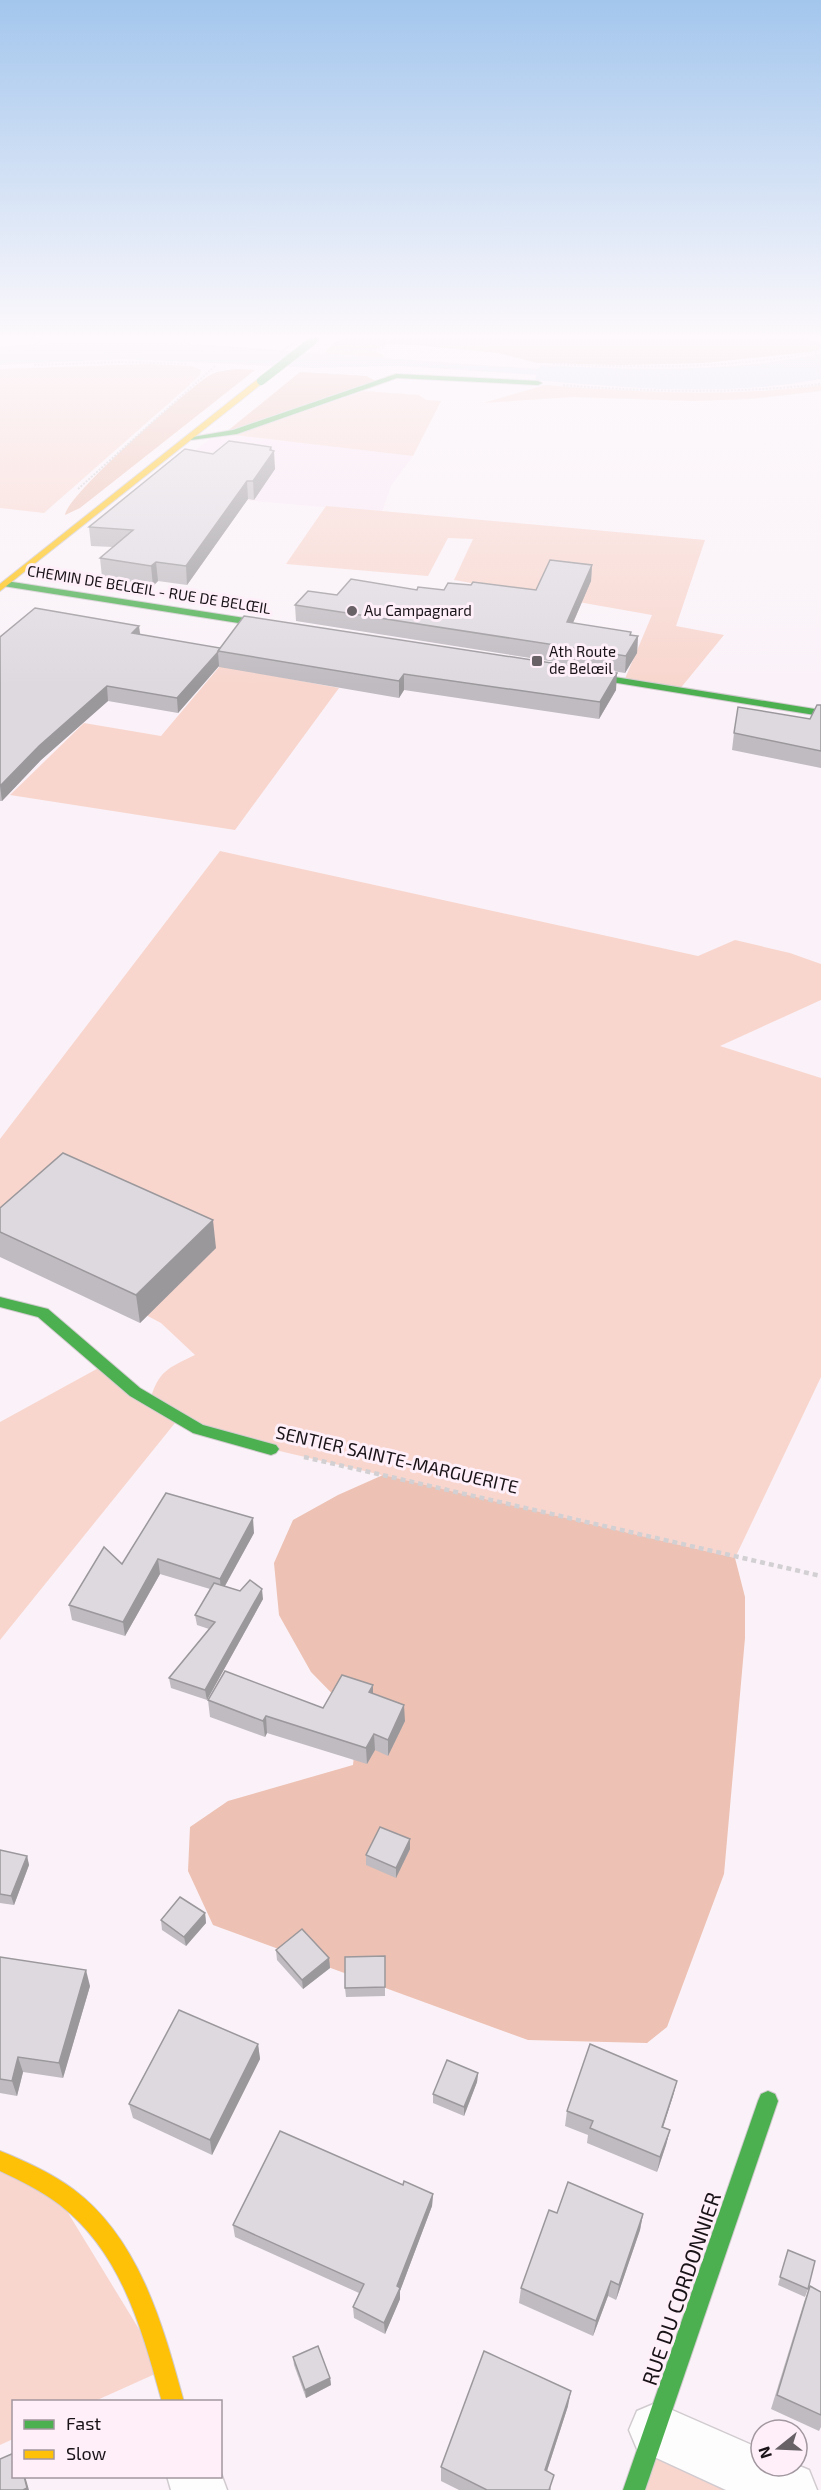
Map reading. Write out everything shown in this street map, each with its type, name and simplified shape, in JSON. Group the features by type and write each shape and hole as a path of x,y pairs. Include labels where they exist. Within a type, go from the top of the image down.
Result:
{"street":[{"path":"2,588 168,455"},
{"name":"CHEMIN DE BELŒIL - RUE DE BELŒIL","path":"2,588 298,630"},
{"path":"554,670 821,713"},
{"name":"SENTIER SAINTE-MARGUERITE","path":"0,1302 43,1313 135,1392 198,1428 271,1449"},
{"name":"RUE DU CORDONNIER","path":"634,2490 768,2101"},
{"path":"0,2162 51,2185 92,2218 122,2256 146,2307 172,2400"},
{"path":"656,2430 789,2490"}],"path":[{"path":"76,529 62,521 57,512 92,474 113,455"},
{"name":"SENTIER SAINTE-MARGUERITE","path":"271,1449 821,1576"}],"shaded area":[{"path":"0,455 110,455 44,513 0,508"},
{"path":"117,455 147,455 80,508 65,515 85,487"},
{"path":"189,455 413,456 391,486 382,512 218,498 148,487"},
{"path":"326,506 705,540 676,626 724,635 679,690 624,681 652,615 454,580 473,539 448,538 428,576 286,564"},
{"path":"220,666 339,688 235,830 10,795 84,723 161,736"},
{"path":"220,851 698,956 735,940 790,953 821,964 821,1000 720,1046 821,1078 821,1377 735,1558 271,1449 179,1418 0,1640 0,1422 104,1365 150,1401 157,1383 165,1372 195,1355 161,1323 0,1238 0,1139"},
{"path":"383,1475 735,1558 745,1597 745,1638 724,1874 667,2027 647,2043 528,2040 213,1925 188,1871 190,1827 228,1801 353,1765 358,1720 311,1672 279,1615 274,1563 293,1520 338,1495"},
{"path":"0,2161 51,2185 164,2370 97,2400 12,2400 12,2439 0,2445"},
{"path":"656,2430 749,2472 749,2478 762,2478 789,2490 634,2490"}],"building":[{"path":"177,455 271,455 253,481 247,481 186,566 156,562 151,566 100,558 133,530 89,527"},
{"path":"550,560 592,565 567,622 631,632 630,635 638,636 626,656 295,605 308,591 337,595 351,579 417,590 418,587 444,590 448,583 471,585 473,582 536,590"},
{"path":"35,608 139,626 132,633 220,648 177,698 107,686 39,746 0,786 0,637"},
{"path":"244,616 617,673 600,702 404,674 399,681 218,651"},
{"path":"817,705 821,705 821,751 734,733 738,707 810,719"},
{"path":"63,1153 213,1220 136,1295 0,1232 0,1208"},
{"path":"166,1493 253,1518 220,1579 158,1559 123,1622 69,1605 104,1547 122,1564"},
{"path":"250,1580 262,1589 205,1690 169,1678 215,1622 195,1615 214,1583 240,1591"},
{"path":"225,1671 323,1708 342,1675 373,1685 369,1692 404,1705 388,1740 374,1734 366,1748 266,1716 263,1721 208,1700"},
{"path":"380,1827 410,1839 396,1868 366,1855"},
{"path":"0,1850 27,1856 11,1896 0,1894"},
{"path":"180,1897 205,1913 184,1937 161,1920"},
{"path":"302,1929 329,1958 302,1980 276,1950"},
{"path":"385,1956 385,1987 345,1988 345,1957"},
{"path":"0,1957 86,1970 59,2063 18,2057 12,2081 0,2079"},
{"path":"179,2010 258,2044 210,2140 129,2104"},
{"path":"590,2044 677,2081 662,2127 670,2130 660,2157 590,2128 593,2121 567,2111"},
{"path":"447,2060 478,2073 464,2107 433,2094"},
{"path":"280,2131 403,2185 404,2181 433,2194 397,2286 400,2288 384,2323 353,2307 364,2284 233,2225"},
{"path":"568,2182 643,2214 619,2285 611,2281 596,2321 521,2288 549,2210 557,2213"},
{"path":"788,2250 815,2261 808,2289 780,2277"},
{"path":"810,2286 821,2292 821,2415 777,2395"},
{"path":"318,2346 330,2378 305,2390 293,2357"},
{"path":"484,2351 571,2391 545,2470 554,2475 549,2490 487,2490 441,2467"},
{"path":"12,2454 12,2478 24,2478 27,2488 0,2490 0,2459"}],"traffic: fast":[{"path":"6,584 283,627"},
{"path":"571,673 821,713"},
{"path":"0,1302 43,1313 135,1392 198,1429 271,1449"},
{"path":"634,2490 768,2101"}],"traffic: slow":[{"path":"0,588 167,455"},
{"path":"0,2161 67,2197 95,2224 112,2246 139,2295 158,2348 172,2400"}],"place":[{"name":"Au Campagnard","path":"352,611"},
{"name":"Ath Route de Belœil","path":"537,661"}]}
